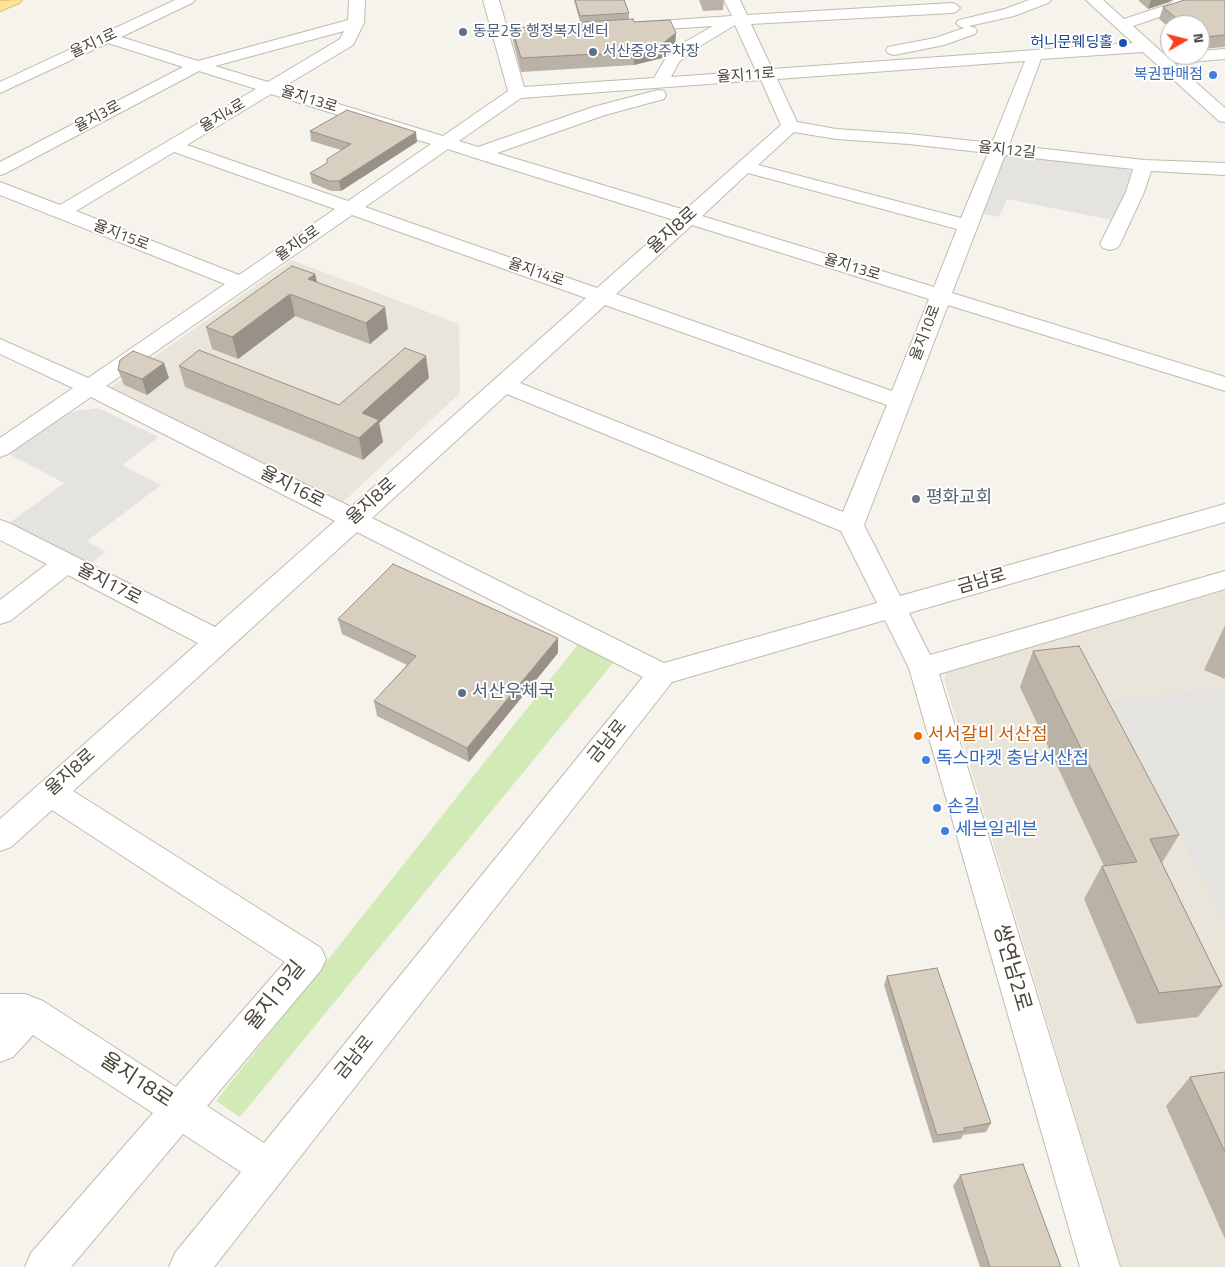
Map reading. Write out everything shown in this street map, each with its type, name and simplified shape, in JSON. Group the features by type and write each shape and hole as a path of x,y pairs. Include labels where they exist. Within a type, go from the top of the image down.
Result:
{"main road":[{"path":"0,6 14,0"}],"street":[{"name":"율지1로","path":"0,88 187,0"},
{"name":"율지4로","path":"61,212 347,42 356,23 357,0"},
{"path":"491,0 510,33 516,93"},
{"name":"율지11로","path":"516,93 819,71 839,58 938,42 966,27 1008,14 1043,0"},
{"path":"1094,0 1225,116"},
{"path":"1121,25 1175,7 1182,0"},
{"path":"616,26 736,10 949,4 990,58"},
{"path":"736,10 790,126"},
{"path":"478,153 599,111 661,94 674,59 689,46 721,27 736,10"},
{"path":"197,66 356,23"},
{"name":"율지13로","path":"108,38 1225,384"},
{"path":"819,71 1146,47"},
{"path":"1159,59 1225,54"},
{"name":"율지10로","path":"851,525 1035,55"},
{"name":"율지3로","path":"0,169 197,66"},
{"name":"율지6로","path":"0,449 516,93"},
{"name":"율지12길","path":"790,126 836,134 910,139 1144,165 1225,169"},
{"name":"율지8로","path":"0,838 790,126"},
{"name":"율지14로","path":"172,146 899,401"},
{"path":"1110,244 1135,192 1144,165"},
{"path":"745,167 968,226"},
{"name":"율지15로","path":"0,188 241,283"},
{"name":"율지16로","path":"0,346 90,387 662,674"},
{"path":"503,384 851,525 892,608"},
{"name":"금남로","path":"189,1267 662,674 1225,513"},
{"name":"율지17로","path":"0,529 218,641"},
{"path":"0,614 66,563"},
{"path":"923,668 1225,580"},
{"name":"쌍연남2로","path":"892,608 923,668 1100,1267"},
{"name":"율지19길","path":"45,1267 309,959 50,792"},
{"path":"0,1045 16,1012"},
{"name":"율지18로","path":"16,1012 180,1110 268,1167"}],"shaded area":[{"path":"999,152 1121,167 1132,172 1129,190 1112,220 1007,199 999,217 977,213"},
{"path":"292,260 459,324 460,393 343,502 110,388"},
{"path":"98,408 159,437 122,465 161,485 87,541 106,552 87,566 8,524 64,483 5,452 63,413"},
{"path":"1225,588 1225,1267 1121,1267 944,679 947,671"},
{"path":"1222,688 1225,693 1225,923 1110,701"}],"green space":[{"path":"579,643 614,662 240,1117 216,1101"}],"building":[{"path":"575,0 624,0 629,13 580,16"},
{"path":"1184,0 1225,0 1225,35 1210,36 1210,15 1172,15 1163,7"},
{"path":"633,19 634,22 670,20 676,33 662,44 634,52 521,58 512,28 583,24 583,22"},
{"path":"347,110 416,132 339,181 329,181 310,173 327,163 327,159 351,144 310,131"},
{"path":"292,266 315,274 308,279 385,307 366,323 290,294 232,337 206,327"},
{"path":"405,348 426,356 362,413 379,420 359,438 179,366 199,350 339,405"},
{"path":"133,351 164,363 142,379 118,370 120,360"},
{"name":"서산우체국","path":"393,564 558,638 467,748 374,701 416,656 338,619"},
{"path":"1079,646 1179,835 1150,839 1222,986 1159,993 1102,866 1137,862 1033,651"},
{"path":"937,968 991,1123 964,1128 965,1131 937,1135 887,976"},
{"path":"1225,1072 1225,1152 1190,1077"},
{"path":"1023,1164 1061,1267 990,1267 960,1175"}],"place":[{"name":"동문2동 행정복지센터","path":"463,32"},
{"name":"허니문웨딩홀","path":"1123,43"},
{"name":"서산중앙주차장","path":"593,52"},
{"name":"복권판매점","path":"1213,75"},
{"name":"평화교회","path":"916,499"},
{"name":"서산우체국","path":"462,693"},
{"name":"서서갈비 서산점","path":"918,736"},
{"name":"독스마켓 충남서산점","path":"926,760"},
{"name":"손길","path":"937,808"},
{"name":"세븐일레븐","path":"945,831"}]}
